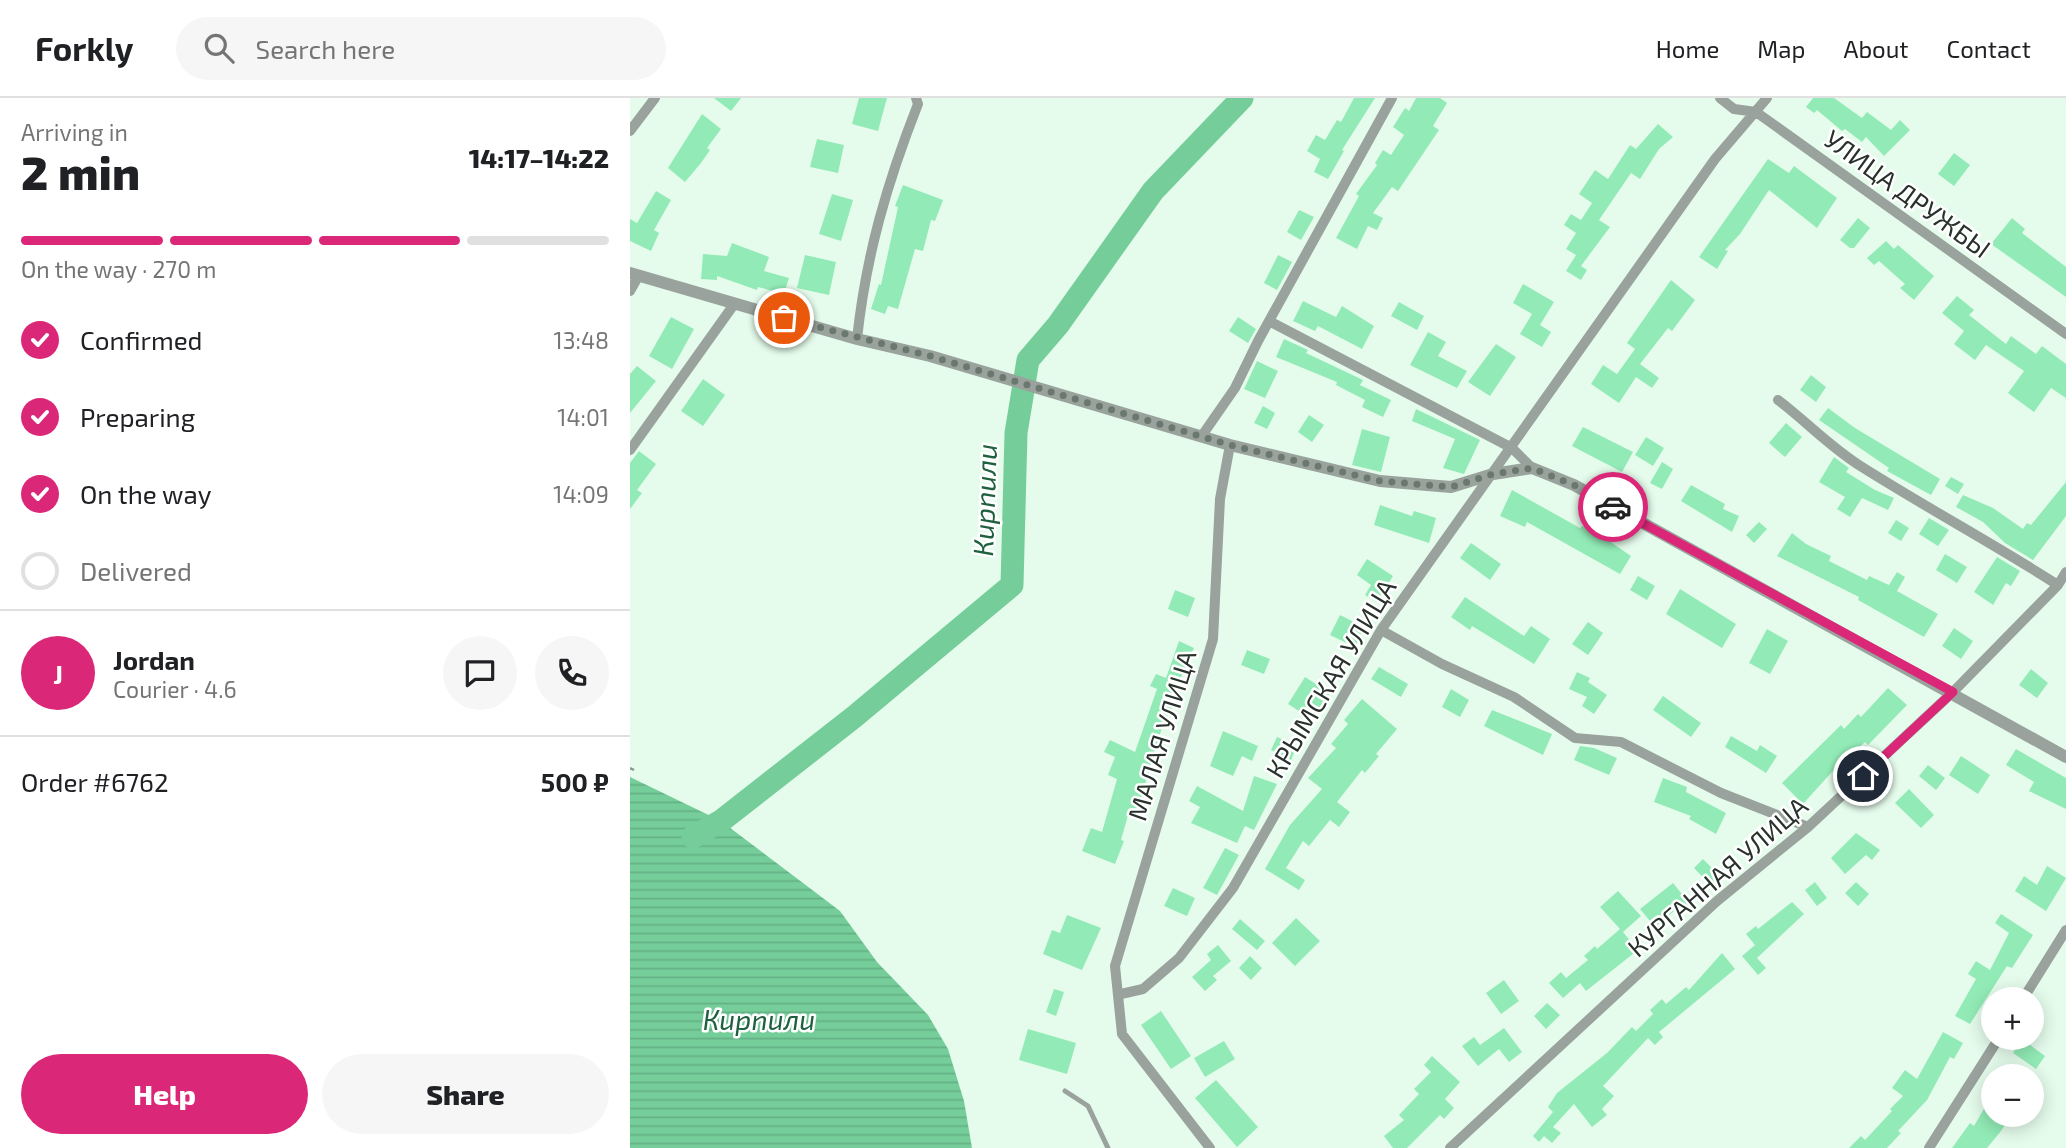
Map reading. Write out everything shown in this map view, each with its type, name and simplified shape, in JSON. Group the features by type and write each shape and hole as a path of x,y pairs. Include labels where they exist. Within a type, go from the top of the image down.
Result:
{"street":[{"path":"630,131 655,98"},
{"path":"1201,437 1235,388 1392,98"},
{"name":"УЛИЦА ДРУЖБЫ","path":"1720,98 1734,109 1756,112 2066,334"},
{"name":"КРЫМСКАЯ УЛИЦА","path":"1121,994 1143,989 1179,958 1233,888 1381,630 1715,159 1767,98"},
{"path":"857,339 864,276 878,217 917,101"},
{"path":"630,291 634,274 857,339 930,356 1201,437 1380,481 1451,487 1493,474 1532,468"},
{"path":"630,450 735,303"},
{"path":"1269,321 1512,448 1532,468 1574,485 1953,692 2066,758"},
{"path":"1778,400 1807,422 1824,441 1862,467 2057,585"},
{"name":"МАЛАЯ УЛИЦА","path":"1210,1148 1122,1034 1121,994 1115,966 1213,639 1220,499 1230,445"},
{"name":"КУРГАННАЯ УЛИЦА","path":"1450,1148 1717,901 1808,827 1953,692 2057,585 2066,572"},
{"path":"1381,630 1442,664 1514,696 1575,738 1622,742 1721,793 1808,827"},
{"path":"2030,987 2066,930"},
{"path":"1929,1148 1991,1050"}],"lane":[{"path":"1065,1091 1088,1106 1108,1148"}],"water":[{"name":"Кирпили","path":"630,777 721,821 840,911 877,962 928,1015 948,1049 964,1101 972,1148 630,1148"}],"building":[{"path":"714,98 741,98 731,111"},
{"path":"859,98 887,98 878,131 852,124"},
{"path":"1354,98 1375,98 1342,150 1344,151 1328,179 1314,172 1320,159 1307,151 1316,135 1325,140 1337,120 1341,122"},
{"path":"1416,98 1440,98 1447,103 1433,126 1439,130 1398,191 1392,187 1373,213 1383,218 1377,230 1368,226 1357,249 1336,238 1359,196 1356,194 1377,165 1375,163 1383,150 1391,155 1404,135 1393,127 1405,108 1409,111"},
{"path":"1813,98 1834,98 1862,118 1867,112 1891,130 1900,120 1910,130 1884,156 1866,137 1862,142 1845,129 1842,131 1817,110 1814,113 1806,107"},
{"path":"702,114 721,129 707,148 710,150 685,182 668,168"},
{"path":"1658,124 1673,137 1659,149 1640,179 1631,173 1599,220 1610,227 1581,266 1587,270 1581,280 1566,271 1576,255 1566,249 1576,233 1564,225 1571,214 1581,220 1592,203 1579,194 1595,170 1608,179 1630,145 1636,149"},
{"path":"817,139 844,145 838,173 810,167"},
{"path":"1954,153 1970,165 1954,186 1938,174"},
{"path":"1768,159 1789,173 1794,166 1837,198 1817,228 1769,190 1740,234 1725,250 1728,251 1717,269 1699,257"},
{"path":"903,185 943,200 935,221 931,220 923,251 915,249 898,309 888,306 885,314 871,309 879,284 881,285 898,207 895,206"},
{"path":"656,191 671,200 654,230 659,233 651,251 630,241 630,219 637,223"},
{"path":"832,194 853,200 841,241 819,234"},
{"path":"1299,210 1314,217 1301,240 1287,232"},
{"path":"1858,218 1870,228 1854,248 1850,248 1840,240"},
{"path":"2012,218 2025,229 2022,233 2066,267 2066,297 1991,244"},
{"path":"1886,241 1894,249 1898,245 1934,276 1914,300 1900,288 1905,284 1879,261 1874,265 1867,258"},
{"path":"732,243 769,257 764,271 789,278 784,294 758,287 757,290 717,276 717,280 701,279 703,254 727,256"},
{"path":"805,255 836,262 829,295 797,288"},
{"path":"1278,255 1292,262 1277,290 1264,283"},
{"path":"1671,280 1695,300 1672,331 1668,328 1640,364 1659,378 1652,388 1636,377 1619,403 1591,384 1603,365 1617,374 1635,349 1627,343"},
{"path":"1523,284 1554,302 1540,325 1551,332 1542,347 1520,334 1532,314 1513,303"},
{"path":"1957,296 1974,310 1969,315 2006,344 2011,336 2036,354 2042,346 2066,364 2066,398 2051,388 2034,412 2008,393 2024,371 1986,345 1975,360 1954,344 1964,331 1942,313"},
{"path":"1303,301 1336,317 1342,306 1374,326 1362,349 1318,326 1315,331 1293,321"},
{"path":"1399,302 1424,316 1417,330 1391,316"},
{"path":"671,317 694,329 672,369 649,356"},
{"path":"1238,317 1256,329 1248,343 1229,331"},
{"path":"1428,332 1446,342 1438,356 1467,371 1457,388 1410,365"},
{"path":"1284,339 1308,350 1306,353 1363,380 1360,385 1391,400 1383,417 1362,407 1365,400 1336,385 1337,382 1276,357"},
{"path":"1496,344 1516,357 1490,396 1468,382"},
{"path":"1257,361 1278,371 1265,398 1244,389"},
{"path":"637,366 656,381 630,413 630,374"},
{"path":"1811,375 1826,387 1816,402 1800,390"},
{"path":"703,379 725,395 703,426 681,411"},
{"path":"1263,406 1275,413 1267,429 1254,423"},
{"path":"1828,408 1855,428 1940,479 1931,495 1887,471 1889,468 1819,420"},
{"path":"1416,409 1480,440 1464,474 1443,468 1455,439 1412,421"},
{"path":"1309,415 1324,425 1312,442 1298,432"},
{"path":"1786,423 1802,437 1785,457 1769,443"},
{"path":"1583,427 1633,452 1622,472 1572,446"},
{"path":"1362,429 1390,437 1381,472 1352,465"},
{"path":"1646,437 1664,448 1653,466 1635,455"},
{"path":"639,451 656,464 637,490 642,493 630,509 630,463"},
{"path":"1834,457 1849,468 1846,472 1894,498 1888,510 1862,498 1850,517 1837,509 1845,497 1819,482"},
{"path":"1662,462 1673,469 1662,489 1650,483"},
{"path":"1951,477 1964,484 1958,494 1945,486"},
{"path":"2066,482 2066,516 2033,560 2005,543 1983,522 1956,507 1963,495 1993,508 2023,529 2027,523 2031,525"},
{"path":"1691,485 1725,504 1723,509 1739,516 1732,532 1681,501"},
{"path":"1512,490 1580,528 1582,526 1599,534 1631,556 1620,574 1527,522 1525,527 1500,516"},
{"path":"1380,505 1412,516 1414,511 1436,518 1429,543 1374,525"},
{"path":"1929,518 1949,530 1938,546 1919,534"},
{"path":"1896,520 1909,528 1901,541 1888,533"},
{"path":"1759,522 1767,529 1754,543 1746,535"},
{"path":"1792,533 1806,544 1831,556 1829,561 1867,580 1869,576 1889,585 1897,572 1905,577 1897,591 1938,614 1924,637 1858,600 1859,597 1777,556"},
{"path":"1471,543 1501,564 1490,580 1460,558"},
{"path":"1945,554 1967,567 1957,583 1936,570"},
{"path":"1997,557 2020,571 2011,586 2006,583 1993,605 1974,592"},
{"path":"1367,559 1393,576 1377,602 1365,595 1371,585 1357,575"},
{"path":"1638,576 1655,586 1647,600 1630,590"},
{"path":"1680,589 1736,624 1722,648 1666,614"},
{"path":"1175,590 1195,598 1188,617 1168,609"},
{"path":"1465,597 1524,636 1531,626 1550,639 1534,664 1472,626 1470,630 1451,617"},
{"path":"1340,615 1364,627 1355,647 1330,635"},
{"path":"1588,622 1603,633 1588,655 1572,644"},
{"path":"1954,628 1973,641 1961,659 1942,646"},
{"path":"1767,629 1788,641 1770,674 1749,663"},
{"path":"1179,641 1194,648 1178,684 1184,686 1163,724 1136,815 1129,812 1121,840 1124,841 1115,864 1082,851 1091,828 1102,832 1117,779 1108,775 1115,757 1104,752 1110,740 1135,752 1157,689 1150,686 1156,674 1166,678"},
{"path":"1247,650 1270,659 1264,674 1241,665"},
{"path":"1379,667 1408,684 1401,697 1371,679"},
{"path":"2031,669 2048,683 2037,698 2019,685"},
{"path":"1577,672 1590,678 1588,682 1607,695 1594,714 1582,706 1587,697 1569,689"},
{"path":"1305,677 1330,693 1313,720 1288,704"},
{"path":"1888,688 1907,705 1868,745 1865,742 1831,773 1803,804 1782,783 1841,725 1844,729 1858,714 1861,717"},
{"path":"1451,689 1469,700 1460,717 1442,707"},
{"path":"1663,696 1701,723 1691,737 1653,710"},
{"path":"1362,699 1397,729 1376,754 1379,756 1365,773 1362,770 1337,802 1350,812 1339,827 1330,820 1309,846 1303,841 1286,868 1305,880 1299,890 1265,869 1290,825 1322,789 1308,778 1336,748 1331,744 1348,724 1344,720"},
{"path":"1492,710 1552,734 1543,755 1484,726"},
{"path":"1223,731 1258,746 1252,761 1242,756 1233,776 1210,766"},
{"path":"1731,736 1757,751 1760,745 1777,756 1766,773 1725,747"},
{"path":"1277,737 1297,746 1291,760 1271,750"},
{"path":"1580,746 1594,748 1617,758 1609,775 1574,760"},
{"path":"2016,749 2066,778 2066,809 2029,791 2034,782 2006,765"},
{"path":"1961,756 1990,775 1978,794 1949,775"},
{"path":"1928,765 1945,778 1936,790 1919,776"},
{"path":"1254,776 1277,784 1254,830 1245,826 1237,843 1191,823 1200,807 1189,801 1197,786 1243,811"},
{"path":"1663,778 1687,787 1686,792 1726,813 1716,834 1689,819 1691,816 1654,802"},
{"path":"1909,789 1934,815 1921,828 1895,803"},
{"path":"1856,833 1880,850 1872,860 1866,855 1845,874 1831,858"},
{"path":"1225,848 1239,855 1217,895 1203,888"},
{"path":"1703,859 1722,878 1712,887 1694,868"},
{"path":"2047,866 2066,878 2046,911 2015,891 2024,876 2037,885"},
{"path":"1815,882 1827,898 1817,906 1805,890"},
{"path":"1856,882 1869,894 1858,906 1845,893"},
{"path":"1673,883 1690,904 1677,914 1674,911 1655,927 1640,909"},
{"path":"1173,888 1195,898 1187,916 1164,906"},
{"path":"1618,891 1641,916 1623,932 1638,950 1586,991 1580,983 1563,998 1549,983 1561,972 1566,978 1588,960 1584,956 1595,946 1597,949 1620,929 1600,907"},
{"path":"1792,902 1804,914 1757,958 1766,968 1758,975 1742,956 1755,945 1746,934 1756,926 1758,929"},
{"path":"2001,914 2033,935 2012,968 2007,966 1994,987 1981,987 1981,1007 1970,1024 1955,1016 1976,979 1968,974 1976,961 1990,970 2009,933 1995,923"},
{"path":"1067,915 1101,928 1082,970 1043,954 1052,930 1060,933"},
{"path":"1296,918 1320,941 1295,966 1272,943"},
{"path":"1240,919 1265,941 1257,950 1232,929"},
{"path":"1218,945 1231,961 1213,976 1217,980 1205,991 1192,977 1211,960 1207,954"},
{"path":"1722,953 1735,969 1659,1032 1663,1037 1655,1045 1648,1038 1603,1086 1614,1096 1602,1109 1607,1115 1592,1127 1574,1104 1553,1127 1561,1133 1552,1143 1544,1136 1539,1142 1533,1136 1553,1112 1548,1107 1557,1093 1607,1053 1632,1027 1636,1031 1653,1014 1650,1010 1662,999 1666,1004 1686,987 1689,990"},
{"path":"1250,956 1262,968 1251,980 1239,968"},
{"path":"1504,980 1519,1001 1501,1014 1486,993"},
{"path":"1054,989 1064,992 1056,1016 1046,1012"},
{"path":"1547,1003 1560,1015 1546,1029 1534,1016"},
{"path":"1161,1011 1191,1056 1171,1069 1141,1025"},
{"path":"1504,1028 1522,1052 1509,1062 1499,1049 1478,1066 1462,1046 1474,1037 1480,1045"},
{"path":"1028,1029 1076,1043 1067,1074 1019,1060"},
{"path":"1943,1032 1963,1043 1954,1059 1950,1057 1927,1100 1898,1131 1901,1133 1887,1148 1849,1148 1861,1136 1865,1140 1892,1111 1890,1109 1903,1096 1892,1088 1905,1070 1917,1079"},
{"path":"1224,1041 1235,1059 1205,1077 1194,1058"},
{"path":"2015,1050 2037,1050 2045,1056 2039,1064 2029,1064 2013,1053"},
{"path":"1432,1056 1460,1082 1445,1099 1454,1108 1444,1119 1440,1115 1407,1148 1393,1148 1384,1136 1404,1120 1399,1115 1419,1094 1414,1089 1431,1072 1424,1065"},
{"path":"1216,1080 1258,1127 1237,1147 1195,1098"},
{"path":"1981,1114 1981,1127 2004,1127 1987,1148 1952,1148 1970,1123 1974,1126"}],"waterway":[{"name":"Кирпили","path":"693,837 721,821 854,717 1012,585 1016,433 1028,360 1058,325 1153,191 1242,98"}],"way so far":[{"path":"784,318 930,356 1230,445 1380,481 1451,487 1493,474 1532,468 1574,485 1613,507"}],"route":[{"path":"1613,507 1953,692 1863,776"}]}
